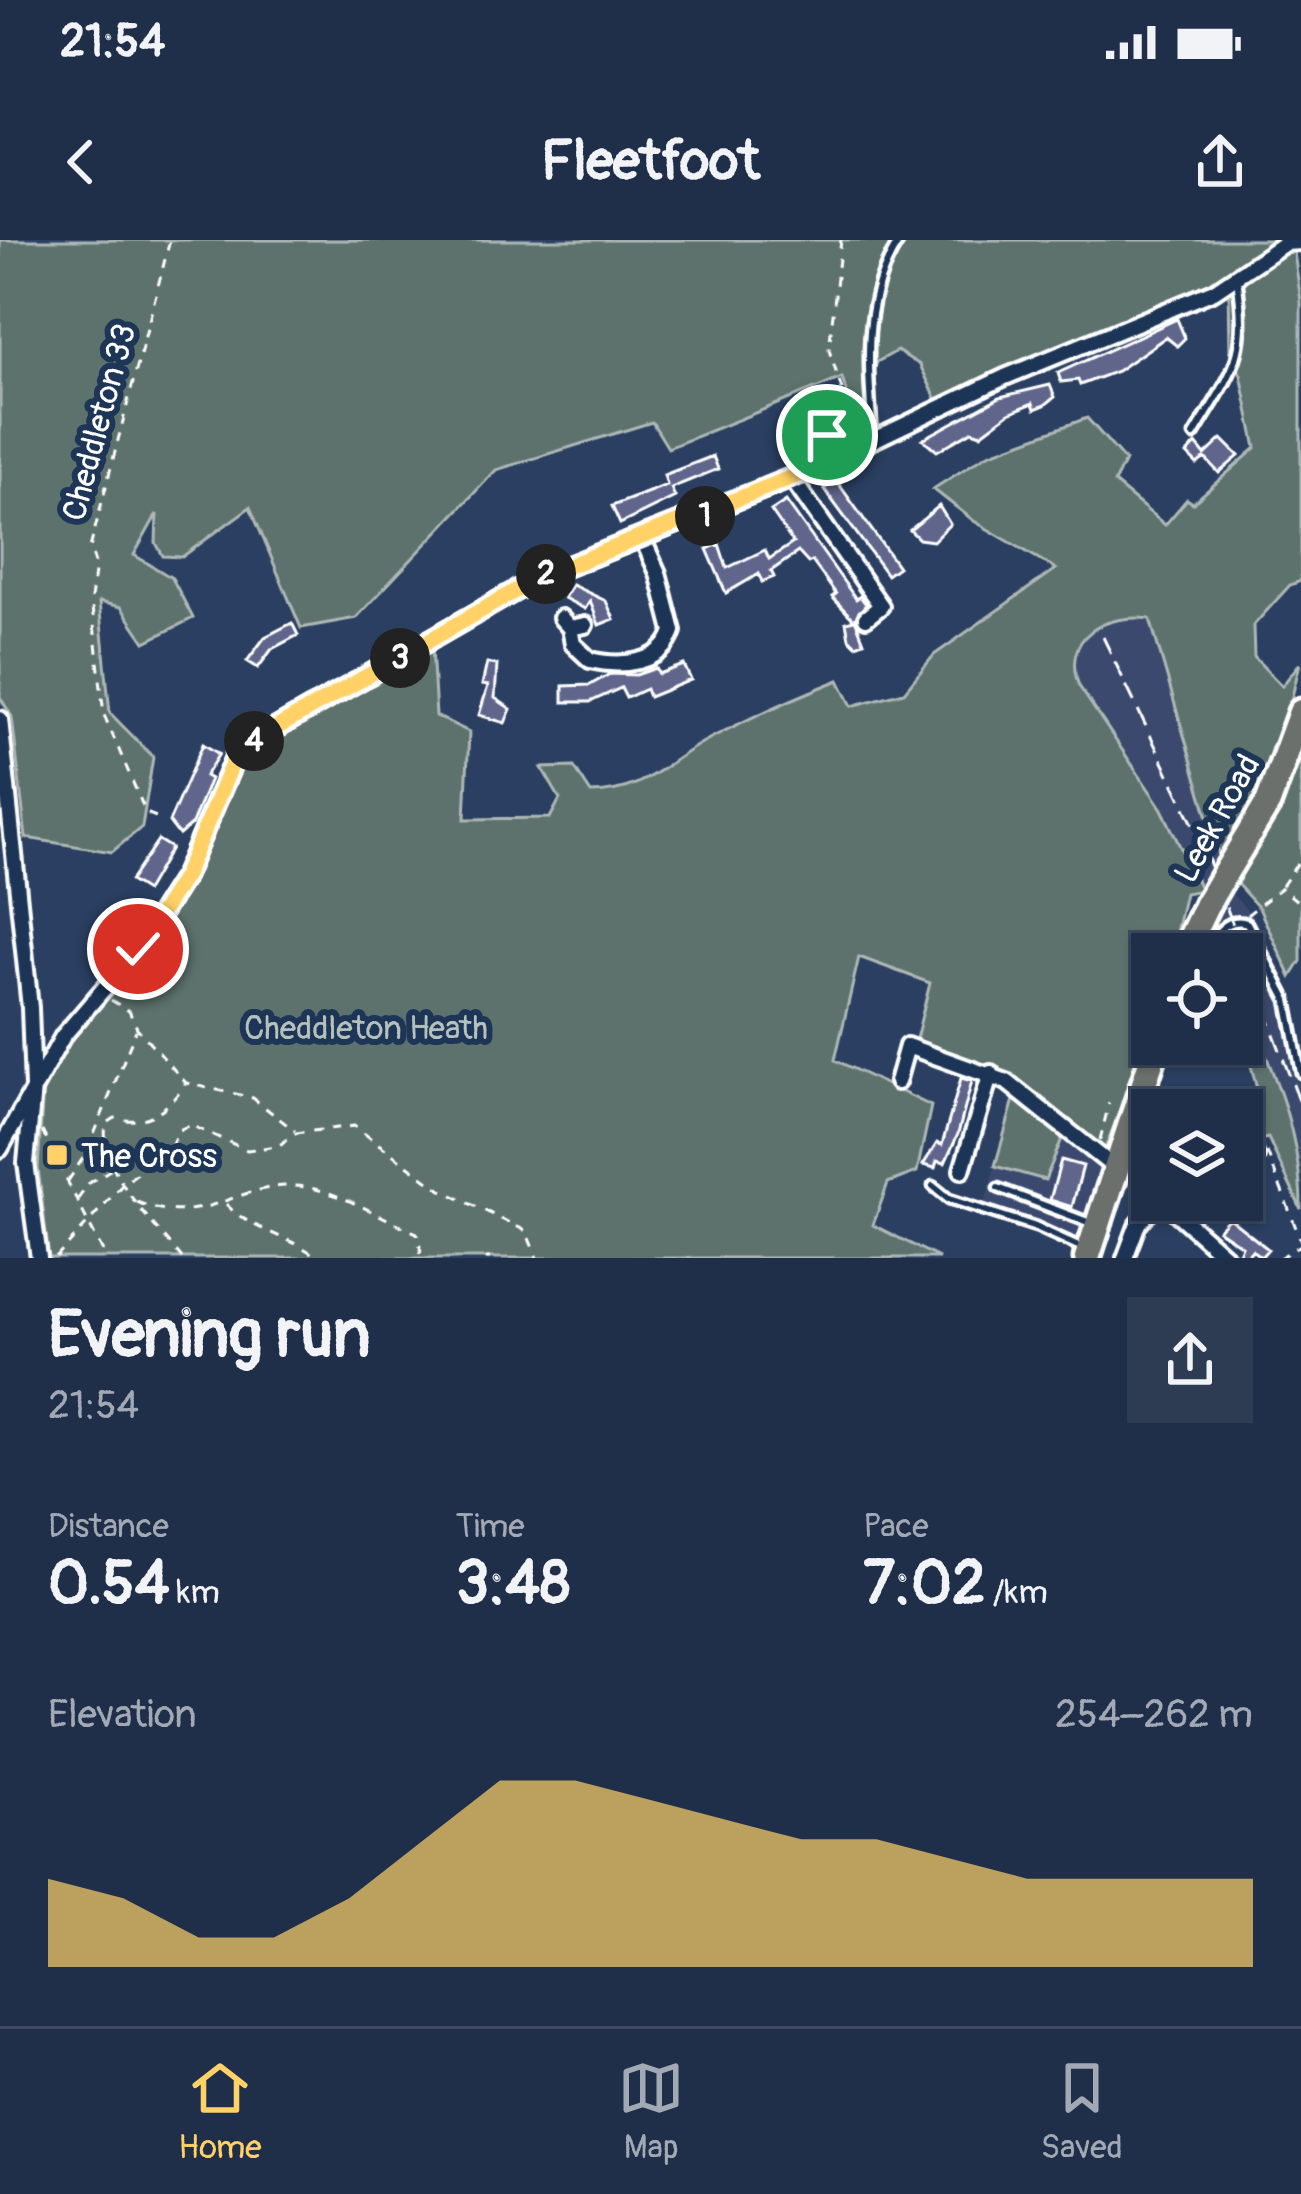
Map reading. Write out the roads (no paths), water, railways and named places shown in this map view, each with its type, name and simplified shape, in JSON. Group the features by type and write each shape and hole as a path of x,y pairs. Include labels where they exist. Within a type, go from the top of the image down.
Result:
{"highway":[{"name":"Leek Road","path":"1193,933 1268,803 1301,712"},
{"path":"1088,1254 1110,1163 1154,1065"}],"street":[{"path":"0,1149 63,1036 102,995 185,875 238,750 538,578 798,476 1237,278 1285,243 1301,242"},
{"path":"798,476 881,606 866,617"},
{"path":"572,624 573,644 590,660 644,660 662,651 673,631 658,573 643,540"},
{"path":"0,718 26,963 33,1088 26,1163 39,1258"},
{"path":"897,1082 907,1046 991,1073 1110,1163"},
{"path":"962,1170 991,1073"},
{"path":"1125,1258 1142,1221"},
{"path":"1185,1221 1227,1258"}],"lane":[{"path":"867,443 867,330 888,258 900,240"},
{"path":"1194,435 1240,357 1245,331 1237,278"},
{"path":"798,476 795,451 827,435"},
{"path":"1217,933 1242,920 1254,933"},
{"path":"1263,957 1287,1000 1301,1073"},
{"path":"933,1186 949,1199 1036,1227 1088,1254"},
{"path":"998,1188 1096,1225"}],"railway":[{"path":"1103,637 1203,845 1301,1106"}],"place":[{"name":"The Cross","path":"57,1155"}],"park label":[{"name":"Cheddleton Heath","path":"366,1027"}]}
